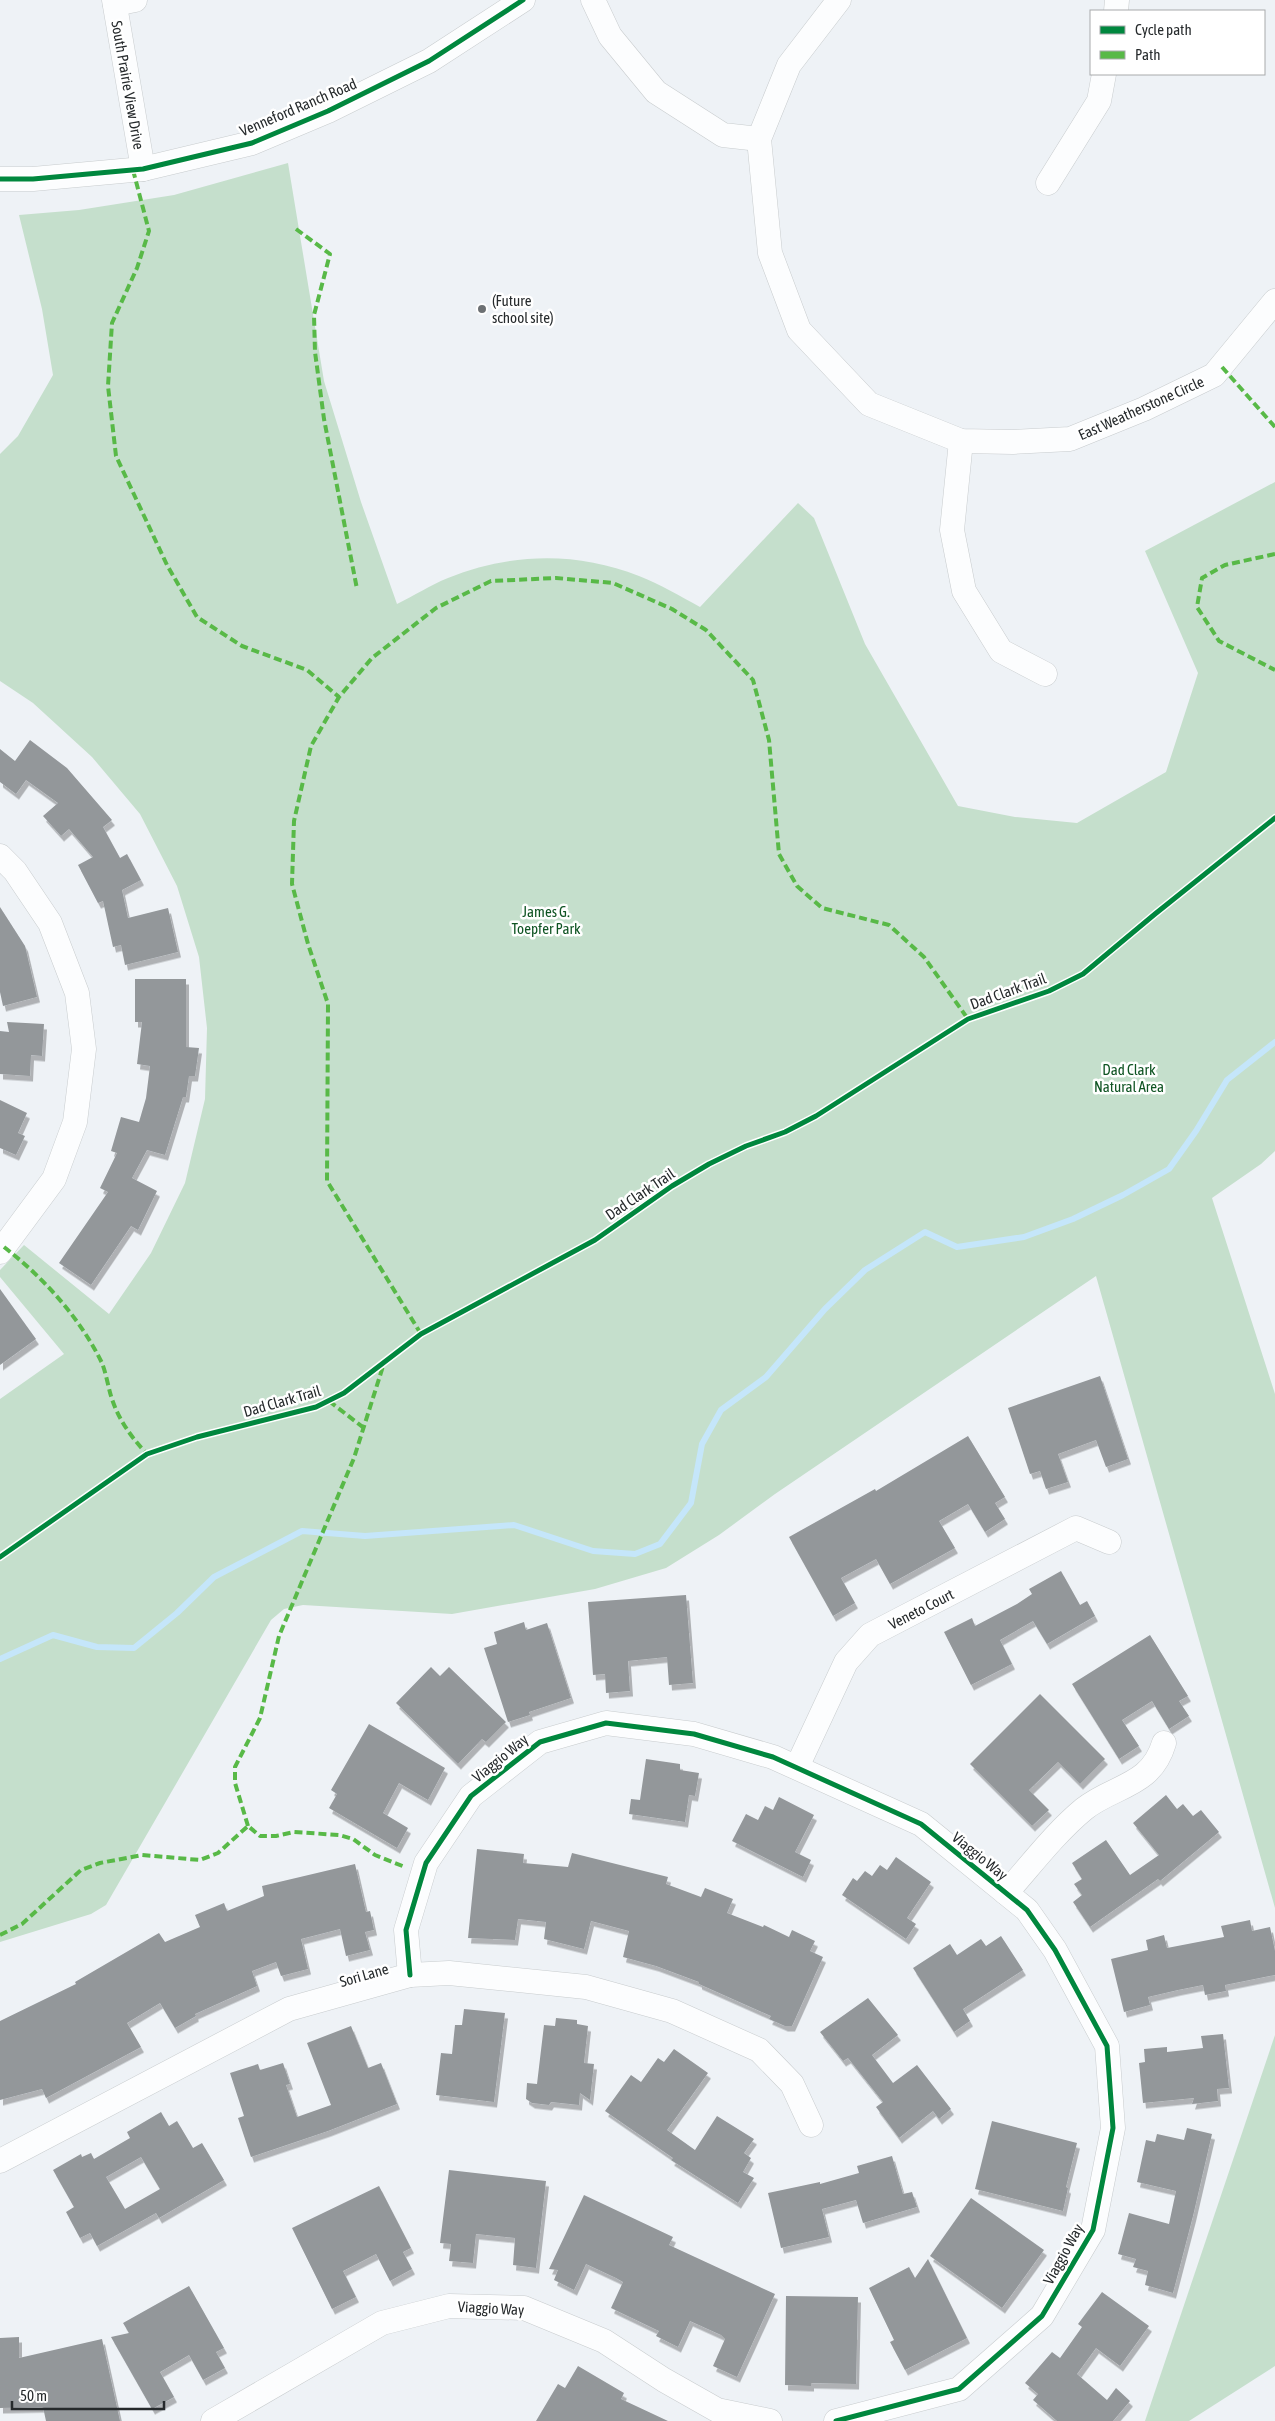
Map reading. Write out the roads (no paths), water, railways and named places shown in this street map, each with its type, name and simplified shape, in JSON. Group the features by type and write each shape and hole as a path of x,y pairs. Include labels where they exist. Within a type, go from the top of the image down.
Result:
{"street":[{"name":"Venneford Ranch Road","path":"0,179 32,179 143,169 252,143 328,111 429,61 523,0"},
{"path":"593,0 610,36 656,92 723,135 759,140"},
{"name":"East Weatherstone Circle","path":"839,0 789,65 759,140 770,253 799,330 869,404 961,441 1013,442 1070,439 1144,409 1214,375 1275,301"},
{"name":"South Prairie View Drive","path":"121,1 143,169"},
{"path":"1048,183 1099,101 1104,75"},
{"path":"961,441 952,530 964,591 1001,652 1045,674"},
{"path":"0,856 15,871 50,923 77,992 84,1049 75,1122 54,1179 0,1252"},
{"name":"Veneto Court","path":"797,1767 846,1662 870,1635 1076,1528 1109,1542"},
{"name":"Viaggio Way","path":"410,1975 406,1930 426,1863 471,1796 540,1742 606,1723 694,1734 773,1757 797,1767 921,1824 1027,1910 1055,1950 1107,2046 1113,2128 1093,2230 1042,2316 959,2389 836,2421"},
{"path":"1006,1893 1066,1826 1086,1808 1129,1786 1148,1771 1160,1757 1164,1743"},
{"name":"Sori Lane","path":"0,2161 289,2009 410,1975 449,1974 586,1988 672,2012 759,2050 792,2084 811,2125"},
{"name":"Viaggio Way","path":"213,2421 382,2323 449,2306 524,2308 604,2340 664,2380 717,2410 770,2421"}],"waterway":[{"path":"0,1659 53,1635 97,1647 134,1648 177,1613 214,1577 302,1531 365,1536 514,1525 593,1551 635,1554 660,1544 691,1503 702,1444 721,1410 766,1377 825,1309 865,1270 925,1232 957,1247 1024,1237 1073,1219 1123,1195 1169,1169 1196,1131 1227,1080 1275,1042"}],"place":[{"name":"(Future school site)","path":"482,309"}],"park label":[{"name":"James G. Toepfer Park","path":"546,920"},
{"name":"Dad Clark Natural Area","path":"1129,1078"}]}
